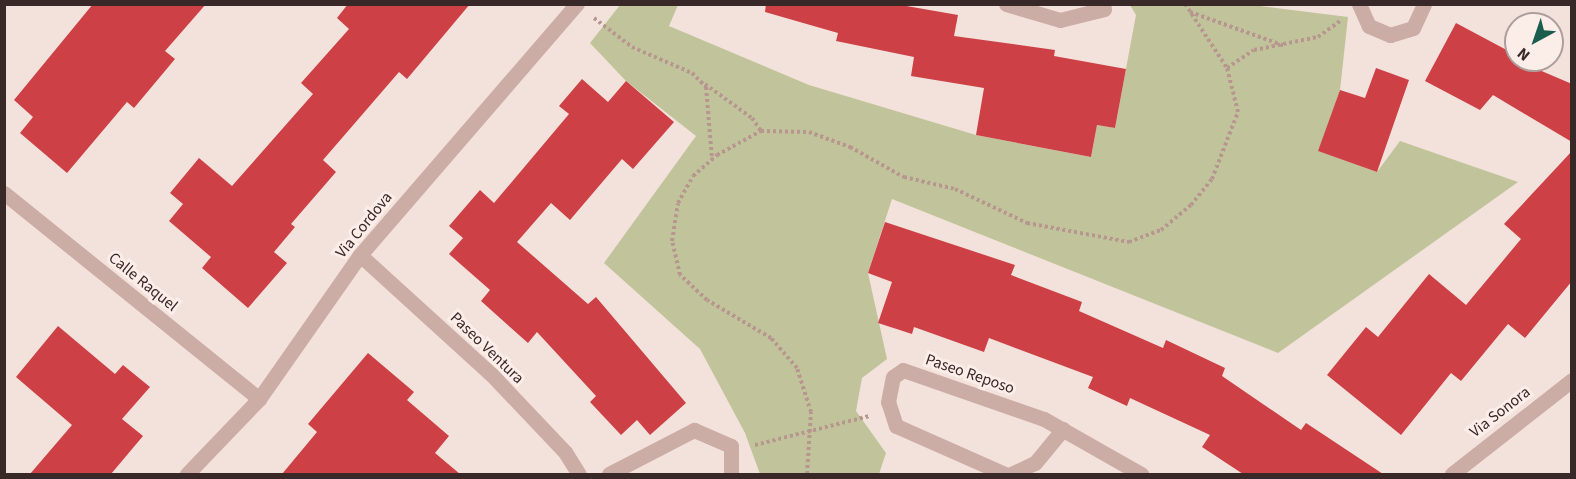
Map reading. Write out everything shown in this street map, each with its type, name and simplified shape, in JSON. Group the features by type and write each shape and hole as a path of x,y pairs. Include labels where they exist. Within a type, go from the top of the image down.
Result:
{"street":[{"path":"1006,4 1060,20 1104,9 1103,4"},
{"path":"1359,7 1369,26 1390,35 1413,28 1424,4"},
{"name":"Via Cordova","path":"187,474 259,399 360,255 582,8"},
{"name":"Calle Raquel","path":"4,193 259,399"},
{"name":"Paseo Ventura","path":"360,255 490,374 565,452 579,474"},
{"name":"Paseo Reposo","path":"890,411 888,389 903,370 1063,429 1141,474"},
{"name":"Via Sonora","path":"1452,474 1572,380"},
{"path":"890,411 905,434 1005,474"},
{"path":"1011,474 1035,463 1063,429"},
{"path":"609,474 694,430 730,446 731,474"}],"path":[{"path":"807,474 812,430 797,368 771,338 707,300 680,275 672,241 678,203 693,176 712,159 760,131 809,132 850,147 904,177 955,189 1027,223 1129,242 1161,230 1191,205 1212,179 1238,112 1227,68 1185,4"},
{"path":"1227,68 1254,50 1286,47 1318,37 1359,7"},
{"path":"582,8 632,47 699,80 752,118 760,131"},
{"path":"1190,12 1218,27 1286,47"},
{"path":"699,80 711,108 712,159"},
{"path":"731,451 890,411"}],"green space":[{"path":"620,5 678,5 669,26 809,85 976,135 1091,157 1097,125 1115,128 1136,15 1130,5 1252,5 1348,17 1340,90 1319,151 1377,172 1400,141 1518,182 1278,353 892,199 868,273 887,359 862,378 856,411 886,453 879,474 760,474 745,433 700,349 604,263 696,136 626,81 590,43"}],"building":[{"path":"93,4 206,4 165,51 175,59 134,108 127,102 67,173 20,133 33,117 14,100"},
{"path":"348,4 470,4 407,79 399,72 323,160 336,172 291,224 295,227 274,252 287,263 248,308 202,268 211,257 169,221 183,204 170,193 199,158 232,186 313,94 301,83 349,29 337,18"},
{"path":"766,4 895,4 958,15 954,36 1055,50 1054,56 1126,69 1115,128 1097,125 1091,157 976,135 984,88 911,76 914,57 836,41 838,33 765,12"},
{"path":"1456,23 1504,49 1504,72 1544,72 1572,84 1572,142 1493,95 1480,110 1425,81"},
{"path":"1376,68 1409,80 1377,172 1318,151 1340,90 1365,98"},
{"path":"582,79 608,102 626,81 674,122 633,169 622,159 570,220 551,203 517,242 588,304 596,297 686,403 650,435 637,420 621,435 590,402 596,396 537,332 528,343 481,301 490,290 449,254 463,238 449,226 480,190 494,203 569,114 559,106"},
{"path":"1572,151 1572,281 1525,338 1508,324 1461,381 1451,373 1401,435 1327,375 1366,327 1378,337 1429,274 1466,305 1521,239 1504,224"},
{"path":"885,222 1015,265 1011,275 1082,302 1079,311 1163,348 1166,340 1225,368 1222,376 1301,430 1306,423 1383,474 1243,474 1202,447 1210,435 1130,398 1127,406 1088,388 1093,377 989,338 984,352 914,327 912,334 878,323 892,282 868,273"},
{"path":"58,326 115,374 123,365 150,387 122,419 143,436 111,474 30,474 72,425 16,377"},
{"path":"368,353 414,392 407,400 449,436 435,453 460,474 282,474 317,432 308,424"}]}
